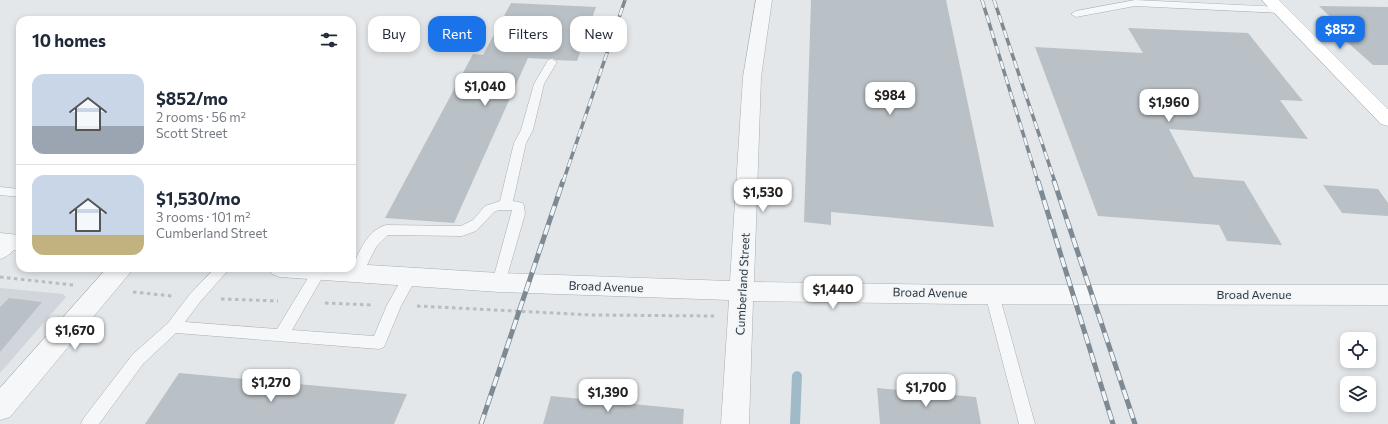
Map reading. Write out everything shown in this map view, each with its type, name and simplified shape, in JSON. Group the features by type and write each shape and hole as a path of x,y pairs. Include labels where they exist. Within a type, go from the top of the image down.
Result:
{"main road":[{"path":"1275,5 1388,120"}],"street":[{"name":"Cumberland Street","path":"736,424 752,77 764,0"},
{"path":"0,408 118,272"},
{"name":"Broad Avenue","path":"338,272 499,282 742,290 992,294 1388,295"}],"lane":[{"path":"1076,14 1135,3 1275,5"},
{"path":"506,204 520,143 527,130 539,84 552,62"},
{"path":"0,191 16,193"},
{"path":"356,273 371,242 377,235 386,230 462,231 471,228 488,209 494,206 506,204 518,206 518,214 499,282"},
{"path":"89,424 138,359 173,327 195,298 219,272"},
{"path":"281,335 318,272"},
{"path":"173,327 379,343 394,306 410,276"},
{"path":"992,294 1027,424"}],"path":[{"path":"0,278 104,289"}],"shaded area":[{"path":"0,288 63,294 66,297 0,373"}],"building":[{"path":"811,0 946,0 994,227 831,212 831,225 804,222"},
{"path":"511,3 596,7 593,16 570,16 570,52 580,52 577,61 556,60 552,58 528,58 454,223 385,218 473,54 483,55 486,52 494,35 494,52 562,52 562,16 504,16"},
{"path":"1319,6 1388,7 1388,65 1373,65 1337,33 1347,33"},
{"path":"1128,28 1248,33 1303,101 1280,100 1308,139 1169,129 1194,177 1244,181 1282,245 1227,241 1219,225 1098,216 1035,47 1143,53"},
{"path":"1323,185 1378,189 1388,203 1388,216 1342,213"},
{"path":"9,298 42,302 0,352 0,307"},
{"path":"179,373 407,394 394,424 145,424"},
{"path":"877,388 976,397 981,424 880,424"},
{"path":"551,396 684,409 683,424 543,424"}],"waterway":[{"path":"795,424 797,375"}],"railway":[{"path":"563,182 625,0"},
{"path":"982,0 1038,182"},
{"path":"994,0 1055,182"},
{"path":"481,424 563,181"},
{"path":"1038,181 1113,424"},
{"path":"1054,181 1135,424"}]}
